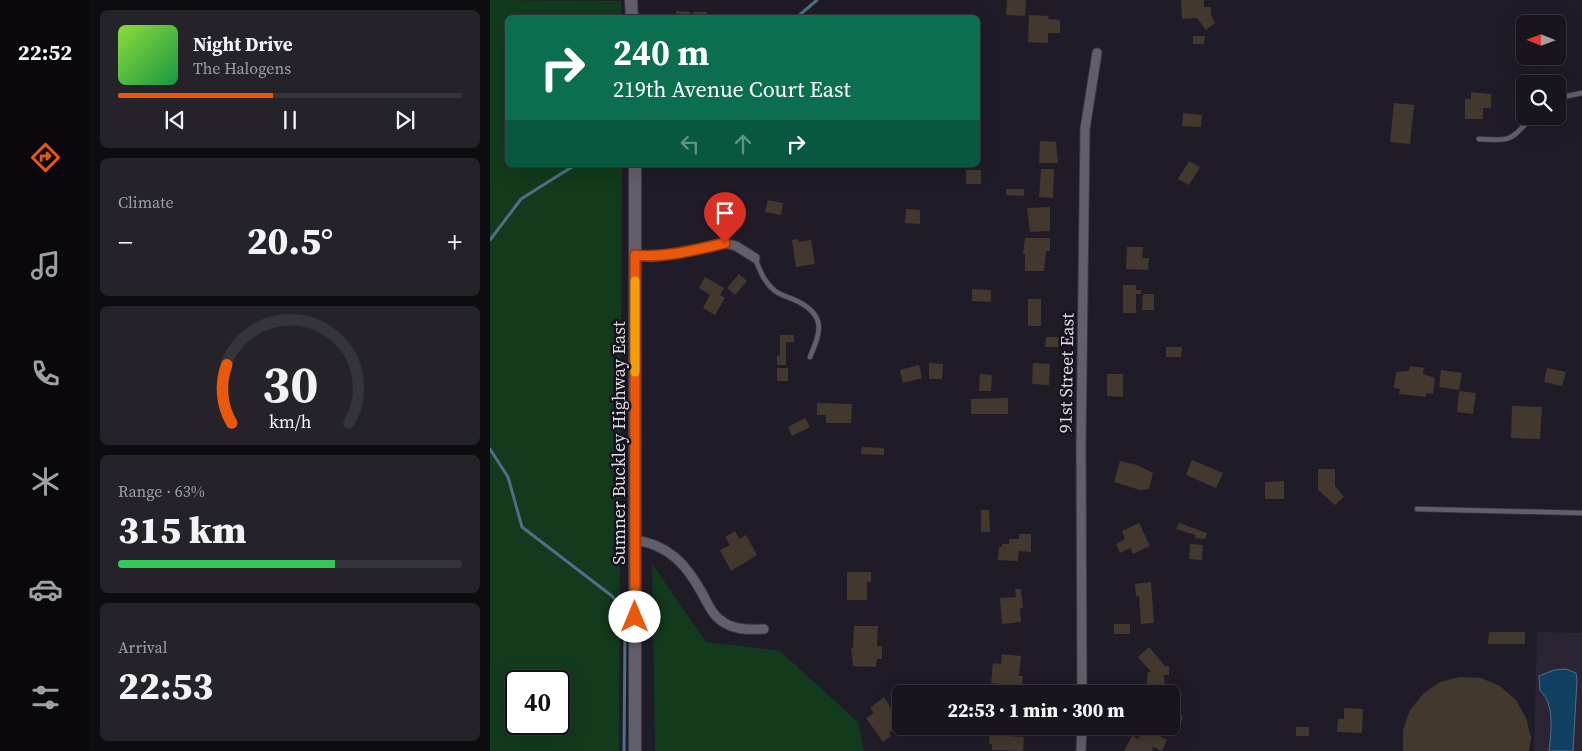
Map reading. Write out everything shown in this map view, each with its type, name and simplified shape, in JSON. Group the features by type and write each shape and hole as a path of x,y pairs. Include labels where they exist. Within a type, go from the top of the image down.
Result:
{"street":[{"path":"631,0 632,15"},
{"name":"91st Street East","path":"1082,685 1081,445 1085,129 1097,54"},
{"name":"Sumner Buckley Highway East","path":"635,167 635,751"},
{"path":"635,255 652,257 725,243 736,246 755,258"},
{"path":"636,540 654,543 670,552 689,573 718,618 737,628 764,630"},
{"path":"1082,735 1082,751"}],"lane":[{"path":"1566,97 1582,94"},
{"path":"1479,138 1504,140 1514,136 1524,125"},
{"path":"755,258 763,278 776,292 801,302 813,312 819,321 820,332 810,356"},
{"path":"1417,509 1582,513"}],"shaded area":[{"path":"1537,632 1582,633 1582,751 1534,751"}],"green space":[{"path":"490,0 621,1 621,15 505,15 505,167 622,167 619,751 490,751"},
{"path":"652,564 706,642 780,651 858,722 864,751 655,751"}],"water":[{"path":"1566,669 1576,673 1577,680 1573,751 1549,751 1550,711 1545,696 1540,691 1539,676 1554,670"}],"building":[{"path":"1007,0 1026,0 1025,16 1006,15"},
{"path":"1181,0 1204,0 1204,7 1211,7 1211,15 1215,23 1206,30 1197,18 1182,19"},
{"path":"676,11 690,12 690,15 676,15"},
{"path":"693,12 707,12 707,15 693,15"},
{"path":"1029,15 1049,16 1048,19 1060,20 1060,33 1048,33 1048,43 1028,42"},
{"path":"1193,36 1205,36 1204,44 1193,44"},
{"path":"1471,92 1491,94 1491,108 1483,108 1483,119 1465,119 1465,99 1471,99"},
{"path":"1394,103 1414,105 1410,144 1390,142"},
{"path":"1183,113 1202,115 1201,127 1182,126"},
{"path":"1040,141 1056,142 1058,163 1039,163"},
{"path":"1189,161 1200,167 1189,185 1178,179"},
{"path":"1041,169 1054,169 1053,198 1039,197"},
{"path":"966,170 981,170 981,184 966,184"},
{"path":"1006,189 1024,189 1024,196 1006,195"},
{"path":"768,200 783,203 781,215 765,212"},
{"path":"1050,207 1050,231 1030,232 1027,208"},
{"path":"906,209 920,210 920,224 905,223"},
{"path":"1025,238 1050,238 1050,251 1046,251 1044,271 1025,271 1025,254 1023,254"},
{"path":"798,239 799,242 811,240 815,264 796,267 792,240"},
{"path":"1127,247 1143,247 1142,258 1149,258 1148,270 1126,269"},
{"path":"739,274 747,281 735,295 727,288"},
{"path":"705,277 724,288 720,295 725,298 715,315 703,308 710,295 699,288"},
{"path":"1123,285 1136,285 1136,290 1141,290 1141,294 1136,294 1136,313 1123,313"},
{"path":"972,289 991,290 991,302 972,301"},
{"path":"1143,294 1154,294 1154,310 1142,310"},
{"path":"1028,299 1041,299 1041,326 1028,326"},
{"path":"780,335 794,335 794,342 786,342 786,365 777,365 777,356 780,355"},
{"path":"1046,337 1063,337 1063,347 1045,347"},
{"path":"1166,347 1182,347 1181,357 1166,357"},
{"path":"929,363 943,364 942,379 929,379"},
{"path":"1033,363 1050,364 1049,385 1032,384"},
{"path":"919,365 922,378 903,383 900,370"},
{"path":"1410,366 1424,368 1423,374 1435,378 1433,394 1426,393 1426,397 1399,394 1400,389 1394,388 1396,372 1409,371"},
{"path":"777,368 788,368 788,381 777,381"},
{"path":"1547,368 1566,372 1562,386 1544,382"},
{"path":"1441,370 1462,373 1459,390 1439,387"},
{"path":"980,374 992,375 991,391 979,391"},
{"path":"1107,374 1123,374 1123,397 1107,396"},
{"path":"1459,391 1476,393 1473,414 1457,412"},
{"path":"1008,398 1008,414 971,414 971,399"},
{"path":"817,403 852,404 851,423 826,423 826,415 817,415"},
{"path":"1512,406 1542,407 1540,439 1511,438"},
{"path":"805,418 810,427 792,436 788,427"},
{"path":"862,447 884,448 884,455 861,454"},
{"path":"1192,460 1223,473 1216,488 1186,475"},
{"path":"1120,461 1137,465 1153,473 1149,489 1140,490 1114,482"},
{"path":"1318,469 1335,469 1335,486 1344,497 1335,505 1318,490"},
{"path":"1284,481 1284,499 1265,499 1265,482"},
{"path":"981,510 989,510 990,532 981,532"},
{"path":"1139,523 1150,546 1133,554 1130,548 1120,553 1116,544 1125,539 1122,531"},
{"path":"1179,523 1207,533 1205,539 1195,538 1196,535 1176,529"},
{"path":"735,531 739,539 746,535 757,555 731,571 720,550 730,545 725,537"},
{"path":"1019,534 1031,534 1031,552 1019,551 1018,561 998,560 999,547 1002,547 1002,544 1009,544 1009,539 1019,539"},
{"path":"1190,544 1203,545 1202,560 1189,559"},
{"path":"847,572 871,572 871,582 867,582 867,600 847,600"},
{"path":"1151,582 1154,623 1141,624 1139,596 1136,596 1135,584"},
{"path":"1015,589 1021,589 1023,608 1020,608 1021,622 1002,624 1000,598 1016,597"},
{"path":"1114,624 1130,624 1130,634 1114,634"},
{"path":"854,626 878,626 877,646 882,646 882,659 877,659 876,667 853,666 851,648 853,648"},
{"path":"1489,632 1525,632 1525,644 1488,644"},
{"path":"1149,647 1165,666 1169,666 1169,675 1164,675 1165,685 1147,685 1148,672 1151,672 1138,657"},
{"path":"1002,654 1021,656 1019,676 1023,676 1022,685 991,683 993,663 1001,664"},
{"path":"1460,677 1481,678 1500,686 1516,700 1526,718 1531,738 1529,751 1403,751 1403,730 1410,710 1423,694 1440,682"},
{"path":"884,697 892,710 892,731 889,733 891,736 883,742 866,718 874,713 870,708"},
{"path":"1344,708 1363,709 1362,733 1337,732 1338,719 1344,719"},
{"path":"1180,715 1183,715 1180,728"},
{"path":"1296,727 1309,727 1309,736 1296,736"},
{"path":"990,735 1024,737 1023,751 992,750 992,744 989,744"},
{"path":"1140,735 1157,735 1167,740 1162,751 1153,747 1152,751 1124,751 1132,736 1138,739"}],"waterway":[{"path":"800,15 817,0"},
{"path":"490,240 521,199 572,167"},
{"path":"490,449 508,477 522,527 612,596 621,607 625,634 624,751"}],"slow traffic":[{"path":"635,281 635,372"}],"route":[{"path":"635,617 635,255 652,257 725,243"}]}
